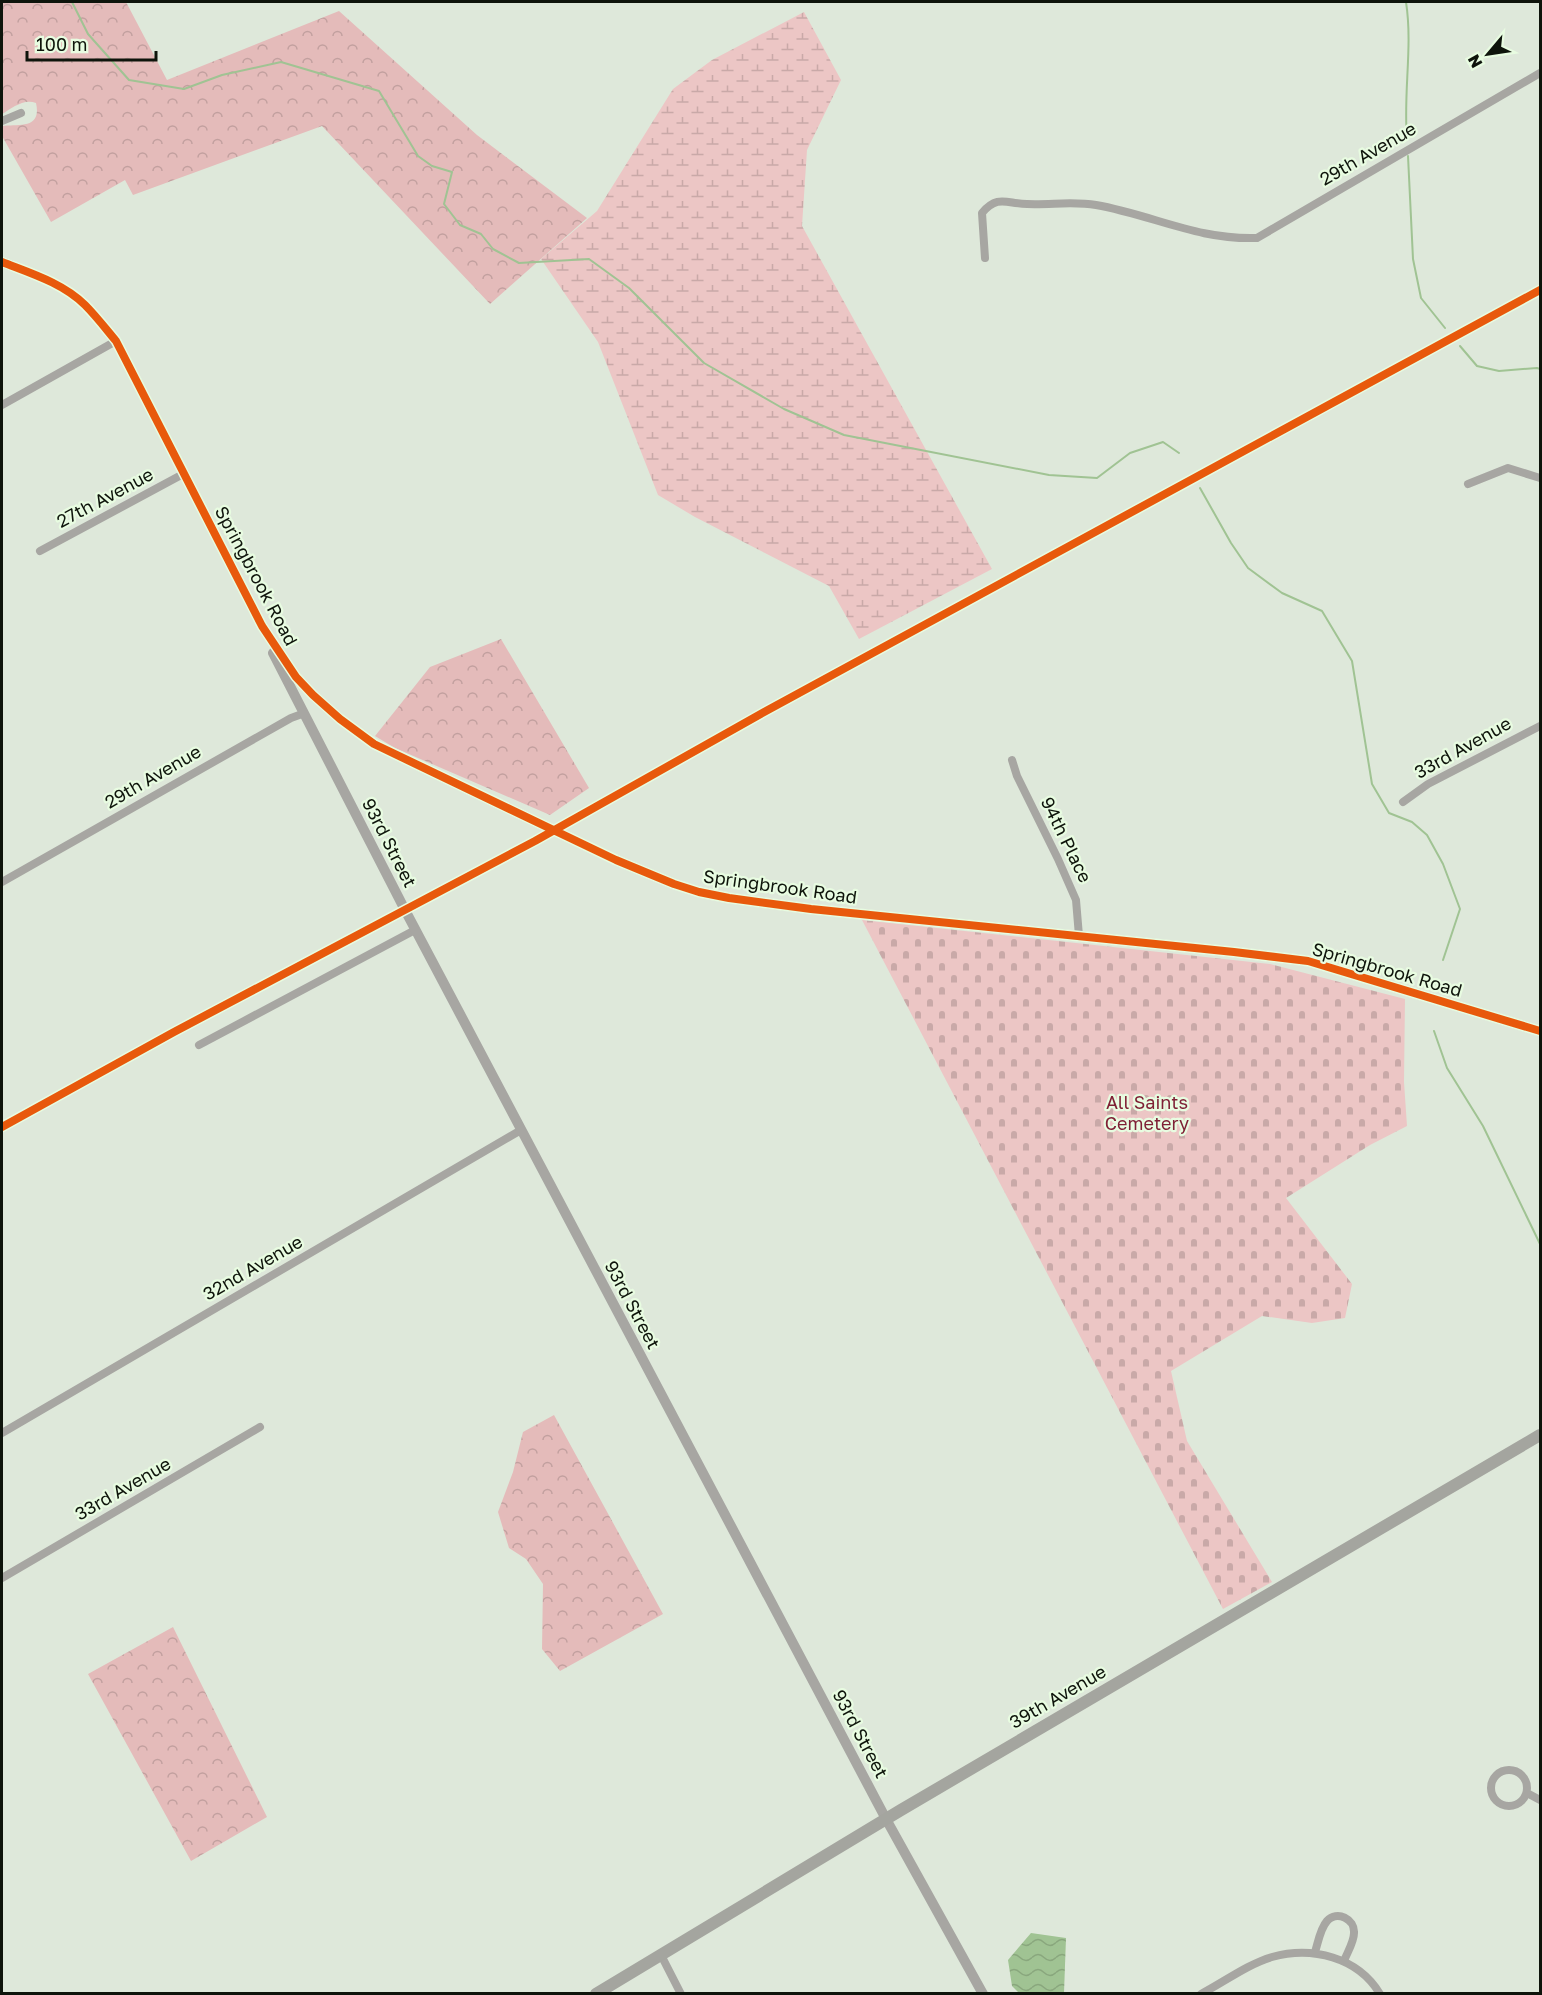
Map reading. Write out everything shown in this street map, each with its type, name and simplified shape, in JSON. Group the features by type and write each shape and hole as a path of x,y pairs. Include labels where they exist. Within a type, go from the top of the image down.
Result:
{"main road":[{"name":"39th Avenue","path":"596,1994 886,1819 1540,1435"}],"street":[{"name":"29th Avenue","path":"985,258 982,213 989,205 999,201 1025,204 1068,202 1096,205 1206,235 1232,239 1257,238 1540,73"},
{"path":"2,122 21,113"},
{"name":"Springbrook Road","path":"2,262 55,284 75,296 116,341 262,626 296,677 323,705 365,738 394,754 616,860 699,892 811,909 1308,961 1540,1031"},
{"path":"2,405 116,341"},
{"path":"1468,484 1508,468 1540,478"},
{"name":"27th Avenue","path":"40,551 185,473"},
{"name":"93rd Street","path":"262,626 302,714 415,930 886,1819 983,1994"},
{"name":"29th Avenue","path":"2,882 291,717 323,705"},
{"name":"33rd Avenue","path":"1403,802 1428,784 1540,726"},
{"name":"94th Place","path":"1012,760 1017,776 1076,900 1079,936"},
{"path":"199,1045 415,930"},
{"name":"32nd Avenue","path":"2,1433 521,1130"},
{"name":"33rd Avenue","path":"2,1578 260,1427"},
{"path":"1512,1770 1523,1776 1527,1793 1520,1803 1503,1805 1491,1792 1492,1781 1500,1772 1512,1770"},
{"path":"1527,1793 1540,1800"},
{"path":"1315,1952 1322,1929 1328,1920 1336,1916 1344,1917 1351,1923 1354,1933 1344,1961"},
{"path":"1201,1994 1272,1957 1315,1952 1344,1961 1362,1972 1380,1994"},
{"path":"661,1955 681,1994"}],"green space":[{"path":"2,2 126,2 167,80 339,11 477,135 587,218 490,304 322,126 133,195 125,180 51,222 2,136 2,126 32,122 37,112 36,103 27,102 18,104 2,114"},
{"path":"804,12 841,80 807,150 802,226 992,569 859,639 829,586 695,517 658,495 598,342 541,259 597,211 673,89 712,60"},
{"path":"501,639 589,788 550,815 395,748 375,736 430,667"},
{"name":"All Saints Cemetery","path":"862,920 1270,964 1405,999 1404,1082 1407,1126 1370,1145 1286,1198 1352,1284 1345,1318 1312,1323 1262,1316 1171,1371 1187,1441 1272,1582 1223,1609"},
{"path":"554,1415 663,1614 560,1671 542,1649 543,1584 526,1559 509,1548 498,1512 513,1472 523,1432"},
{"path":"173,1627 267,1817 191,1861 88,1674"}],"water":[{"path":"1031,1933 1066,1938 1064,1993 1019,1993 1012,1986 1008,1960"}],"waterway":[{"path":"72,2 88,34 129,80 184,89 222,75 281,62 379,91 418,156 432,166 452,172 444,204 460,225 481,234 493,249 519,263 589,259 629,288 704,363 784,409 844,435 1049,475 1097,478 1130,453 1163,442 1179,453"},
{"path":"1406,2 1409,36 1407,139"},
{"path":"1408,156 1413,259 1421,298 1445,328"},
{"path":"1460,346 1477,366 1499,371 1540,369"},
{"path":"1200,488 1248,568 1282,593 1322,611 1352,661 1372,784 1389,813 1412,822 1427,835 1443,864 1460,909 1443,960"},
{"path":"1434,1031 1447,1068 1483,1126 1540,1244"}],"cycle path":[{"path":"2,262 46,279 76,297 116,341 262,626 296,677 313,695 340,719 374,744 616,860 699,892 811,909 1308,961 1540,1031"},
{"path":"2,1127 174,1032 535,841 766,711 1540,290"}]}
